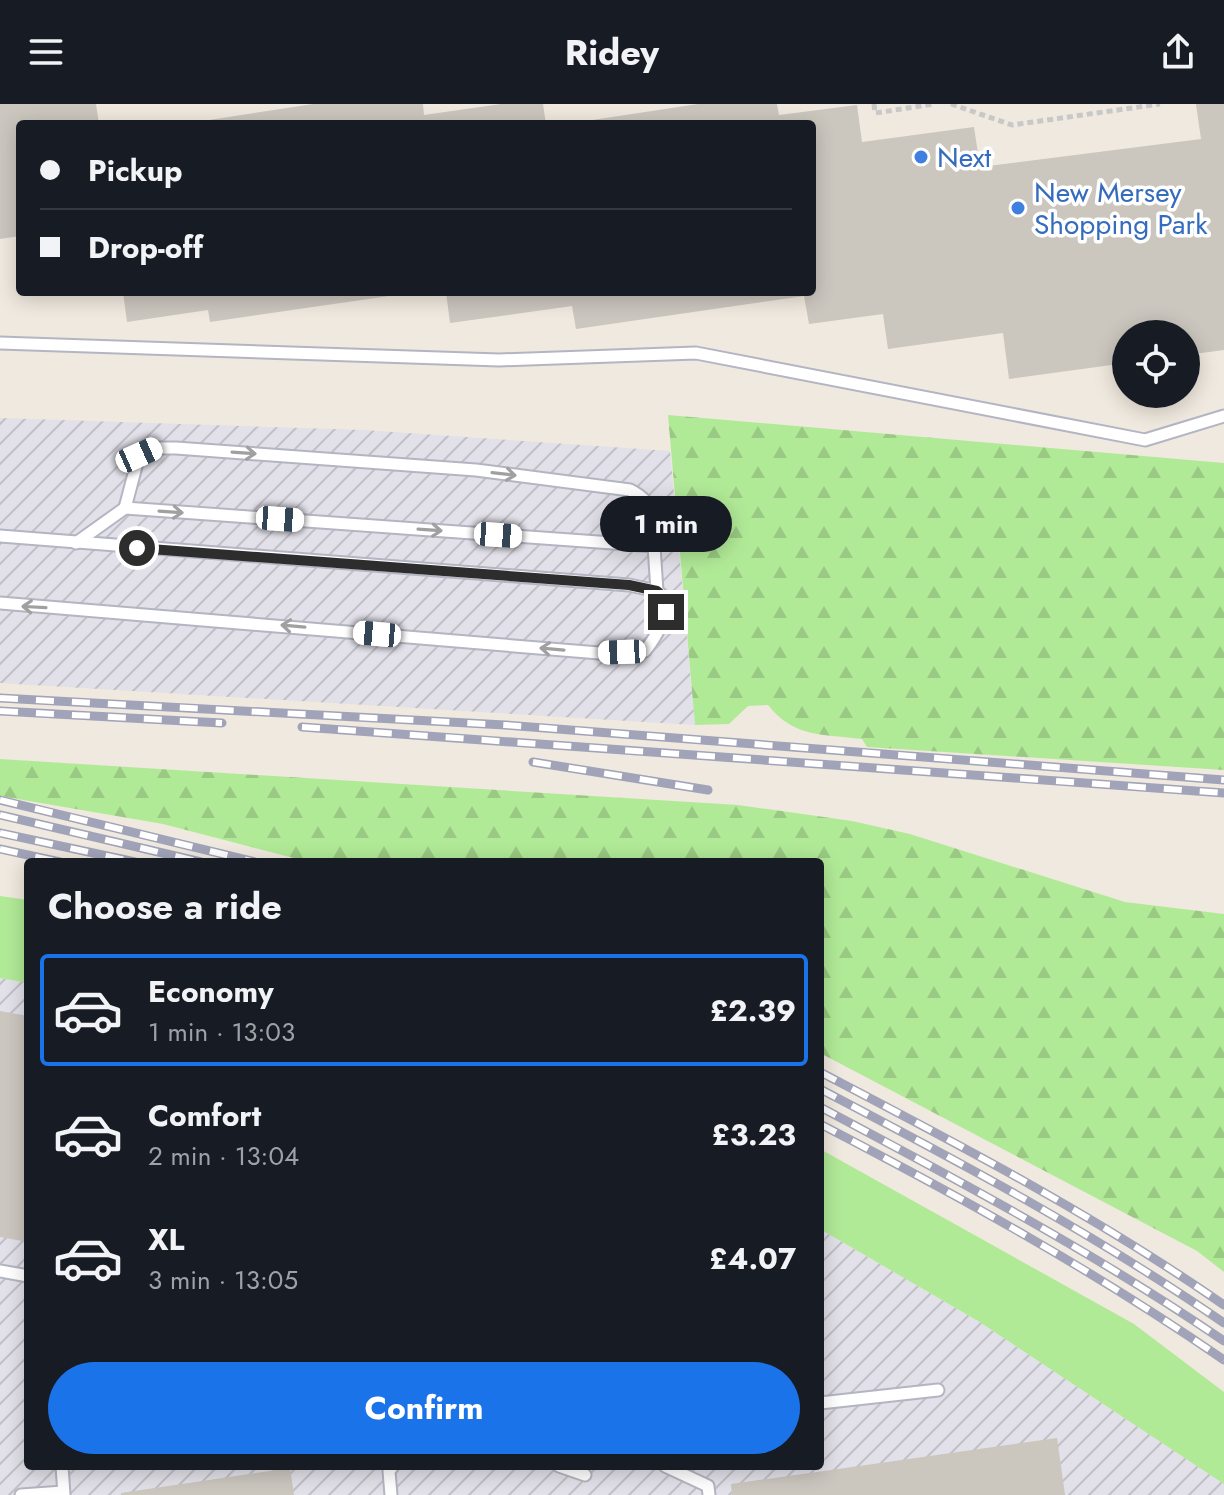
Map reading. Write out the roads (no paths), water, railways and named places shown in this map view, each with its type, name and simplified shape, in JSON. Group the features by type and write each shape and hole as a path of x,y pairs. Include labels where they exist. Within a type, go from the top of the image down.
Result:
{"lane":[{"path":"0,343 499,360 696,353 1145,440 1224,416"},
{"path":"125,508 139,455 157,448 476,470 630,490 646,497 655,514 657,591"},
{"path":"76,543 125,508 654,546"},
{"path":"0,536 629,585 657,591 665,598 666,612 658,634 645,651 599,653 0,603"},
{"path":"0,1271 24,1275"},
{"path":"824,1403 938,1390"},
{"path":"21,1495 63,1493 62,1470"},
{"path":"390,1470 391,1495"},
{"path":"571,1470 585,1475"},
{"path":"678,1470 708,1486 709,1495"}],"railway":[{"path":"0,698 505,725 1224,780"},
{"path":"0,711 222,723"},
{"path":"302,727 1224,793"},
{"path":"533,762 708,790"},
{"path":"0,800 239,858"},
{"path":"0,815 184,858"},
{"path":"0,833 116,858"},
{"path":"0,849 42,858"},
{"path":"824,1074 1076,1211 1224,1305"},
{"path":"824,1091 1076,1229 1224,1323"},
{"path":"824,1109 1076,1248 1224,1341"},
{"path":"824,1126 1026,1236 1224,1360"}],"place":[{"name":"Next","path":"921,157"},
{"name":"New Mersey Shopping Park","path":"1018,208"}]}
